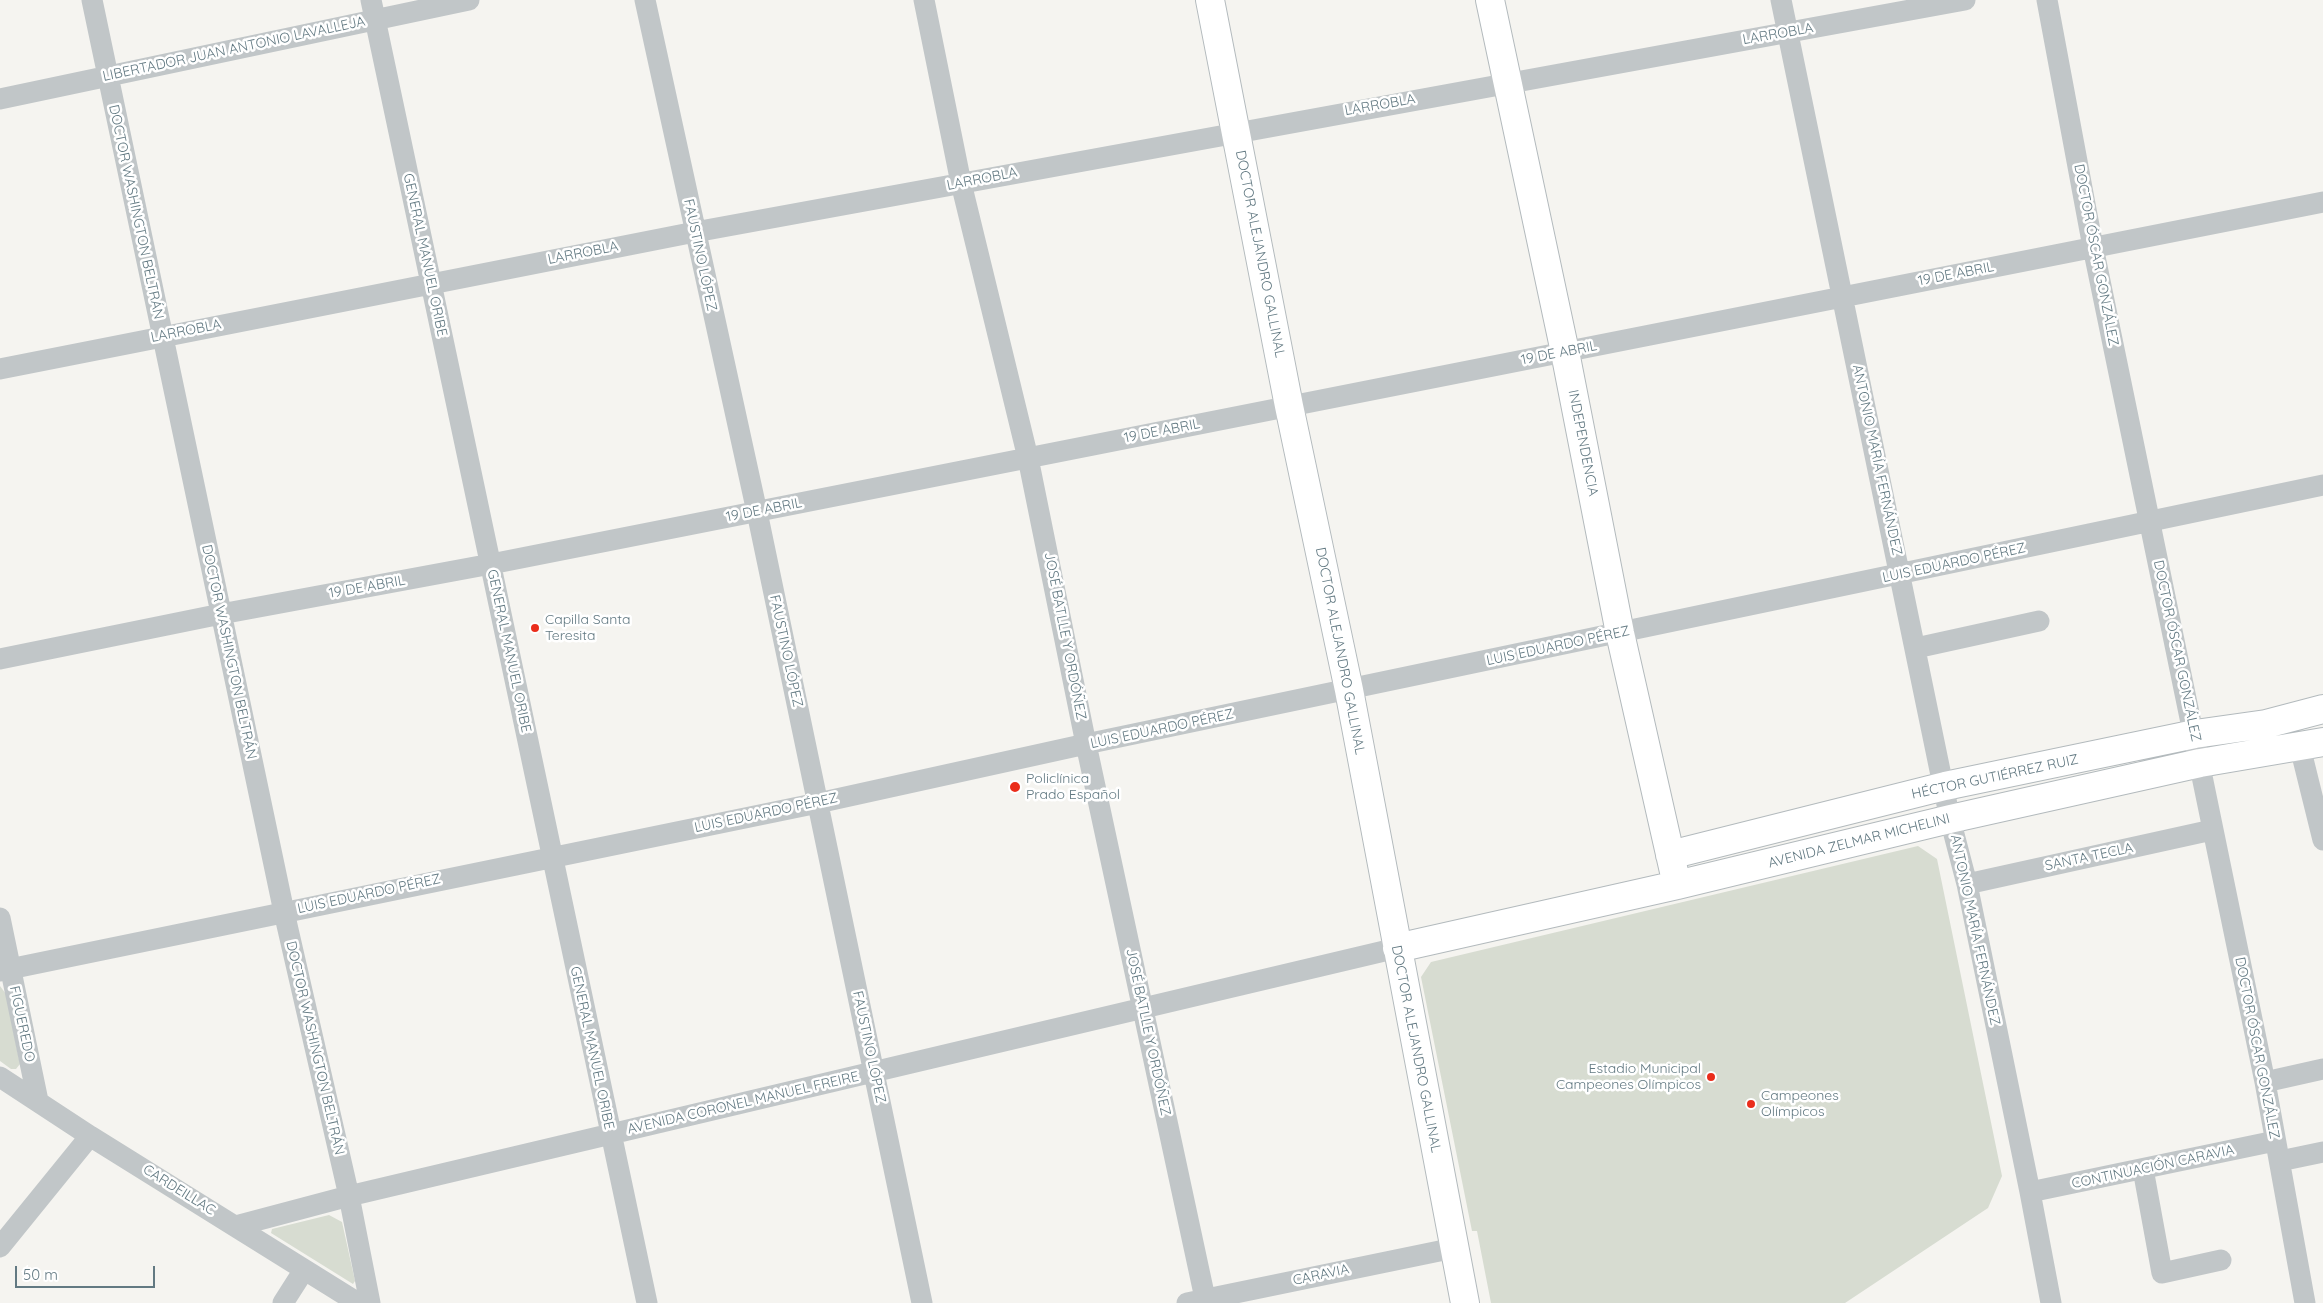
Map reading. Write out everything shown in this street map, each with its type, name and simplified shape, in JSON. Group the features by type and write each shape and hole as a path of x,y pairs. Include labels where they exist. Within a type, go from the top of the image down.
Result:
{"street":[{"name":"DOCTOR WASHINGTON BELTRÁN","path":"92,0 284,912 349,1196 370,1303"},
{"name":"LIBERTADOR JUAN ANTONIO LAVALLEJA","path":"0,99 108,75 373,10 469,0"},
{"name":"FAUSTINO LÓPEZ","path":"645,0 757,512 922,1303"},
{"name":"JOSÉ BATLLE Y ORDÓÑEZ","path":"924,0 961,183 1028,458 1086,744 1143,1010 1200,1302"},
{"name":"DOCTOR ALEJANDRO GALLINAL","path":"1210,0 1289,406 1349,690 1465,1303"},
{"name":"INDEPENDENCIA","path":"1490,0 1564,352 1620,633 1677,885"},
{"name":"ANTONIO MARÍA FERNÁNDEZ","path":"1781,0 1945,786 1950,818 1967,884 2051,1303"},
{"name":"LARROBLA","path":"0,369 431,282 695,232 1507,82 1965,0"},
{"name":"DOCTOR ÓSCAR GONZÁLEZ","path":"2047,0 2094,247 2265,1082 2305,1303"},
{"name":"GENERAL MANUEL ORIBE","path":"373,10 647,1303"},
{"name":"19 DE ABRIL","path":"0,659 221,614 757,512 2323,202"},
{"name":"LUIS EDUARDO PÉREZ","path":"5,970 818,803 1086,744 2323,485"},
{"path":"1916,648 2039,621"},
{"name":"HÉCTOR GUTIÉRREZ RUIZ","path":"1670,855 1945,786 2195,734 2266,724 2322,710"},
{"path":"2322,710 2311,745 2323,840"},
{"path":"2266,724 2311,745"},
{"name":"AVENIDA ZELMAR MICHELINI","path":"1397,948 1677,885 1950,818 2200,763 2311,745"},
{"name":"SANTA TECLA","path":"1967,884 2212,830"},
{"name":"FIGUEREDO","path":"0,918 5,970 38,1101"},
{"name":"AVENIDA CORONEL MANUEL FREIRE","path":"236,1226 349,1196 1143,1010 1397,948"},
{"path":"2265,1082 2323,1069"},
{"name":"CARDEILLAC","path":"0,1077 90,1136 358,1303"},
{"path":"0,1247 90,1136"},
{"name":"CONTINUACIÓN CARAVIA","path":"2030,1192 2142,1169 2277,1152 2323,1152"},
{"path":"2142,1169 2162,1273 2221,1260"},
{"name":"CARAVIA","path":"1200,1302 1454,1248"},
{"path":"282,1303 304,1270"}],"shaded area":[{"name":"Estadio Municipal Campeones Olímpicos","path":"1918,846 1937,859 2002,1176 1988,1208 1845,1303 1491,1303 1477,1231 1472,1231 1421,977 1431,962"},
{"path":"0,986 6,994 20,1064 16,1069 11,1069 0,1061"},
{"path":"329,1215 342,1222 355,1281 353,1284 271,1233 272,1229"}],"place":[{"name":"Capilla Santa Teresita","path":"535,628"},
{"name":"Policlínica Prado Español","path":"1015,787"},
{"name":"Estadio Municipal Campeones Olímpicos","path":"1711,1077"},
{"name":"Campeones Olímpicos","path":"1751,1104"}]}
